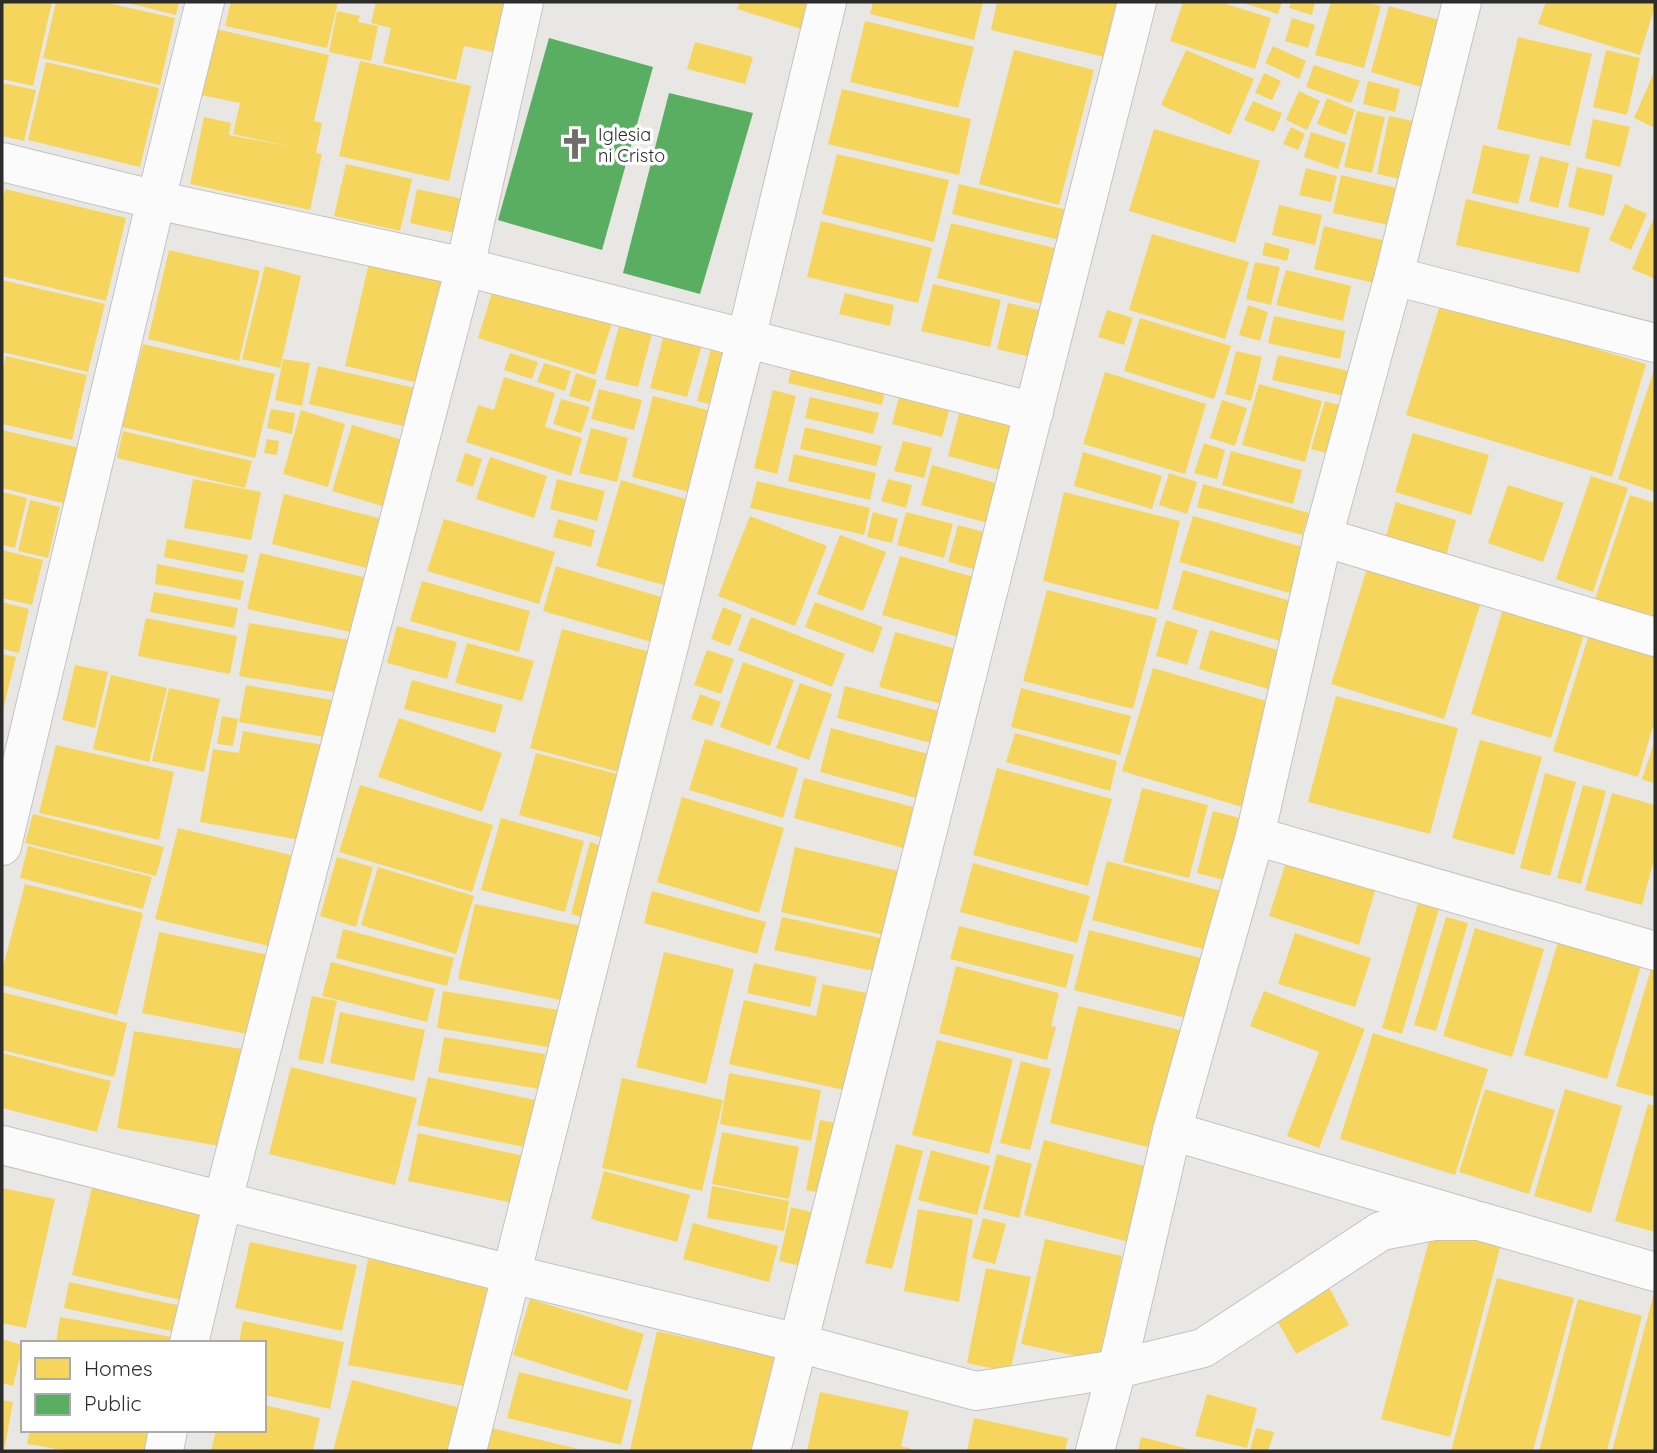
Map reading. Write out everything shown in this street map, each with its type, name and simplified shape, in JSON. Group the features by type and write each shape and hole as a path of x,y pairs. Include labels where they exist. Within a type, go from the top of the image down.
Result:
{"street":[{"path":"2,846 205,2"},
{"path":"189,1341 223,1200 465,267 524,2"},
{"path":"467,1451 746,339 827,2"},
{"path":"771,1451 1137,2"},
{"path":"1095,1451 1117,1369 1172,1130 1255,836 1323,537 1394,276 1462,2"},
{"path":"2,162 156,200 465,267 1034,412"},
{"path":"1394,276 1655,343"},
{"path":"1323,537 1655,637"},
{"path":"1255,836 1655,951"},
{"path":"1172,1130 1655,1272"},
{"path":"2,1145 511,1274 798,1343 976,1391 1117,1369 1203,1348 1381,1231 1434,1221 1479,1221"},
{"path":"163,1451 168,1432"}],"building: Homes":[{"path":"2,2 52,2 33,86 2,79"},
{"path":"56,2 103,2 175,18 160,85 43,58"},
{"path":"124,2 179,2 176,15"},
{"path":"231,2 338,2 327,48 225,26"},
{"path":"376,2 509,2 497,53 464,46 456,80 383,63 391,28 371,23"},
{"path":"740,2 813,2 804,30 737,9"},
{"path":"873,2 983,2 974,40 870,14"},
{"path":"997,2 1131,2 1117,60 991,30"},
{"path":"1183,2 1220,2 1271,18 1255,69 1170,41"},
{"path":"1240,2 1282,2 1278,14"},
{"path":"1291,2 1315,2 1312,15 1289,8"},
{"path":"1331,2 1364,2 1381,6 1364,68 1315,55"},
{"path":"1546,2 1655,2 1655,6 1640,55 1538,24"},
{"path":"1389,6 1450,23 1431,90 1371,72"},
{"path":"337,11 360,16 358,22 378,26 371,61 329,52"},
{"path":"1292,18 1315,25 1308,48 1285,41"},
{"path":"865,21 974,47 958,108 850,82"},
{"path":"216,29 329,55 314,121 322,123 316,153 322,154 310,210 190,184 204,117 231,123 229,135 292,147 233,134 240,103 201,95"},
{"path":"1518,37 1592,54 1570,146 1497,129"},
{"path":"695,42 753,57 745,84 687,69"},
{"path":"1273,46 1306,61 1299,79 1265,63"},
{"path":"1014,50 1094,70 1059,205 979,184"},
{"path":"1186,50 1254,79 1230,135 1161,105"},
{"path":"1606,50 1640,58 1627,115 1593,107"},
{"path":"360,61 471,86 449,181 339,156"},
{"path":"46,62 159,88 140,167 28,140"},
{"path":"1314,65 1360,81 1351,103 1306,87"},
{"path":"1655,70 1655,128 1634,118"},
{"path":"1264,73 1281,81 1272,100 1255,93"},
{"path":"1368,81 1400,89 1395,112 1363,104"},
{"path":"2,83 36,90 24,141 2,136"},
{"path":"842,89 971,119 959,175 828,144"},
{"path":"1299,91 1320,101 1307,130 1286,120"},
{"path":"1327,98 1355,110 1346,135 1317,124"},
{"path":"1253,101 1282,113 1274,132 1244,120"},
{"path":"1357,111 1385,117 1372,173 1344,167"},
{"path":"1389,116 1422,123 1409,181 1377,174"},
{"path":"1593,119 1630,127 1620,167 1585,158"},
{"path":"1291,127 1305,134 1298,150 1283,144"},
{"path":"1154,129 1260,161 1235,243 1129,211"},
{"path":"1311,132 1346,143 1338,169 1304,157"},
{"path":"1483,145 1530,155 1518,204 1472,193"},
{"path":"837,154 949,180 934,242 822,214"},
{"path":"1540,156 1569,163 1558,208 1529,201"},
{"path":"346,164 412,179 400,231 334,216"},
{"path":"1577,167 1613,175 1604,216 1568,207"},
{"path":"1306,168 1337,176 1331,202 1299,195"},
{"path":"1341,175 1405,190 1397,227 1333,213"},
{"path":"959,184 1080,213 1072,243 952,214"},
{"path":"5,189 126,218 106,301 2,276 2,203"},
{"path":"417,189 472,201 464,235 410,223"},
{"path":"1466,199 1590,228 1579,273 1456,245"},
{"path":"1625,204 1647,214 1631,250 1609,240"},
{"path":"1279,205 1322,215 1315,245 1272,235"},
{"path":"1655,215 1655,279 1632,269"},
{"path":"821,221 932,248 918,303 807,277"},
{"path":"951,223 1071,252 1058,308 937,278"},
{"path":"1324,226 1394,243 1383,285 1314,269"},
{"path":"1152,234 1249,262 1225,339 1129,310"},
{"path":"1265,242 1290,249 1287,261 1262,255"},
{"path":"169,250 260,271 239,361 148,339"},
{"path":"372,250 449,268 423,384 345,366"},
{"path":"1255,262 1280,267 1271,305 1246,299"},
{"path":"265,266 301,276 280,368 242,359"},
{"path":"1286,270 1351,286 1343,321 1276,305"},
{"path":"2,280 105,304 88,372 2,352"},
{"path":"496,280 614,317 595,375 478,338"},
{"path":"933,284 1001,300 990,347 921,331"},
{"path":"845,293 894,305 890,326 839,314"},
{"path":"1441,302 1646,364 1612,477 1406,415"},
{"path":"1008,303 1056,314 1044,360 997,349"},
{"path":"1248,305 1268,312 1260,341 1239,335"},
{"path":"1107,310 1133,318 1124,345 1098,337"},
{"path":"1274,316 1345,331 1340,359 1268,343"},
{"path":"1140,318 1231,346 1214,399 1124,371"},
{"path":"620,322 653,330 638,387 605,379"},
{"path":"665,331 703,341 687,397 650,388"},
{"path":"713,342 736,348 720,407 697,401"},
{"path":"143,344 275,374 255,458 122,427"},
{"path":"1236,351 1262,357 1251,401 1225,394"},
{"path":"510,353 538,362 532,379 504,370"},
{"path":"1278,355 1358,373 1353,398 1272,380"},
{"path":"6,356 87,375 72,440 2,424 2,373"},
{"path":"794,358 887,381 882,405 788,383"},
{"path":"283,359 310,363 302,406 275,400"},
{"path":"544,363 571,371 565,391 537,382"},
{"path":"318,366 415,388 407,427 309,404"},
{"path":"1655,367 1655,492 1618,479"},
{"path":"1105,372 1206,404 1185,474 1083,444"},
{"path":"576,373 597,380 590,402 569,396"},
{"path":"504,377 555,393 545,427 582,438 571,476 466,442 478,405 494,410"},
{"path":"1259,384 1322,401 1305,462 1242,445"},
{"path":"599,389 642,400 634,430 591,419"},
{"path":"901,389 951,403 942,437 892,424"},
{"path":"773,390 796,396 777,474 754,468"},
{"path":"653,396 722,414 701,495 632,477"},
{"path":"810,397 879,413 873,434 805,418"},
{"path":"561,399 590,407 581,433 553,424"},
{"path":"963,399 1029,417 1014,474 948,456"},
{"path":"1222,400 1247,408 1235,446 1210,438"},
{"path":"1325,401 1353,409 1339,456 1311,449"},
{"path":"271,409 295,413 292,434 267,428"},
{"path":"301,410 345,424 328,487 283,474"},
{"path":"352,425 413,443 392,509 332,491"},
{"path":"805,427 882,446 876,466 800,449"},
{"path":"591,428 628,438 617,482 579,473"},
{"path":"2,430 88,450 74,506 2,488"},
{"path":"123,431 252,461 245,488 117,458"},
{"path":"1413,433 1489,455 1471,515 1395,492"},
{"path":"267,439 279,441 277,455 264,453"},
{"path":"903,441 932,448 924,478 894,471"},
{"path":"1204,443 1225,450 1217,479 1194,473"},
{"path":"1231,451 1302,470 1293,504 1222,485"},
{"path":"1083,452 1162,476 1152,509 1074,486"},
{"path":"465,453 482,459 473,487 456,481"},
{"path":"794,454 876,473 870,500 788,481"},
{"path":"490,457 547,476 534,518 476,499"},
{"path":"932,465 1010,487 999,526 921,505"},
{"path":"1169,473 1197,482 1187,514 1159,505"},
{"path":"1591,476 1628,488 1593,592 1556,579"},
{"path":"193,479 261,492 251,540 184,528"},
{"path":"557,479 605,491 597,521 550,509"},
{"path":"888,479 912,485 906,508 881,501"},
{"path":"621,480 699,503 674,588 596,566"},
{"path":"757,481 870,508 864,535 750,508"},
{"path":"1203,484 1309,513 1302,535 1197,507"},
{"path":"1508,485 1564,503 1543,562 1488,543"},
{"path":"2,492 27,498 15,548 2,545"},
{"path":"1064,492 1180,521 1158,610 1043,581"},
{"path":"284,494 390,521 378,571 272,544"},
{"path":"1630,495 1655,503 1655,619 1595,599"},
{"path":"30,500 60,507 48,558 18,551"},
{"path":"1396,502 1456,520 1444,563 1383,546"},
{"path":"873,512 898,519 892,543 867,537"},
{"path":"906,512 953,524 944,558 897,545"},
{"path":"750,516 827,546 795,626 718,596"},
{"path":"1193,516 1310,549 1297,595 1179,562"},
{"path":"444,519 555,552 539,604 427,571"},
{"path":"558,519 595,530 591,547 553,537"},
{"path":"958,525 999,536 988,573 948,562"},
{"path":"840,535 886,552 863,611 817,594"},
{"path":"167,539 248,555 244,573 164,557"},
{"path":"2,550 43,560 32,605 2,598"},
{"path":"260,553 376,580 364,635 247,609"},
{"path":"900,556 988,581 972,641 882,615"},
{"path":"1369,562 1483,596 1444,719 1331,684"},
{"path":"157,564 244,581 240,600 155,584"},
{"path":"556,566 675,601 662,645 543,611"},
{"path":"1183,570 1291,601 1280,641 1172,609"},
{"path":"422,581 530,611 519,652 410,621"},
{"path":"1047,590 1157,618 1133,709 1023,681"},
{"path":"154,592 238,608 234,628 150,612"},
{"path":"1506,599 1587,625 1551,738 1471,714"},
{"path":"2,602 29,609 19,653 2,649"},
{"path":"815,602 883,627 873,653 805,627"},
{"path":"723,607 742,615 730,646 711,639"},
{"path":"751,617 845,654 832,687 738,650"},
{"path":"146,618 237,636 230,674 138,656"},
{"path":"1166,620 1198,630 1187,665 1156,656"},
{"path":"249,623 355,641 345,694 239,676"},
{"path":"397,626 457,642 447,679 387,663"},
{"path":"1591,628 1655,647 1655,720 1638,777 1553,751"},
{"path":"562,629 662,655 630,775 530,748"},
{"path":"1210,630 1278,650 1268,689 1199,669"},
{"path":"895,632 971,653 956,708 879,687"},
{"path":"467,643 534,661 522,701 455,683"},
{"path":"707,650 734,659 721,694 694,685"},
{"path":"2,654 16,657 3,710 2,710"},
{"path":"743,662 794,680 770,746 720,727"},
{"path":"75,665 108,672 95,728 62,720"},
{"path":"1153,668 1281,705 1249,809 1122,771"},
{"path":"111,675 167,688 149,762 93,749"},
{"path":"412,680 503,705 495,733 404,709"},
{"path":"800,683 832,694 809,760 776,748"},
{"path":"246,685 343,702 324,737 239,722"},
{"path":"845,686 950,714 942,746 837,718"},
{"path":"169,688 220,699 204,772 152,761"},
{"path":"1021,688 1131,716 1120,755 1011,727"},
{"path":"700,694 721,702 712,726 691,719"},
{"path":"1336,696 1458,728 1430,834 1308,802"},
{"path":"222,716 238,719 233,746 217,744"},
{"path":"399,718 502,753 482,812 378,777"},
{"path":"831,728 943,758 931,802 820,772"},
{"path":"243,731 330,746 312,842 200,822 213,749 239,753"},
{"path":"1015,733 1117,761 1110,791 1006,762"},
{"path":"705,739 798,768 783,818 689,790"},
{"path":"1480,740 1542,757 1514,855 1452,838"},
{"path":"1655,740 1655,784 1642,779"},
{"path":"56,745 174,772 159,840 39,813"},
{"path":"536,753 629,777 612,840 519,815"},
{"path":"997,768 1112,799 1088,886 973,855"},
{"path":"1545,773 1576,782 1550,876 1520,868"},
{"path":"804,778 932,812 921,853 794,818"},
{"path":"360,785 493,825 472,892 339,852"},
{"path":"1583,785 1606,791 1581,884 1557,878"},
{"path":"1142,788 1208,805 1189,878 1123,862"},
{"path":"1612,793 1655,805 1655,856 1642,905 1585,890"},
{"path":"682,797 784,828 759,913 657,882"},
{"path":"1213,811 1251,821 1235,883 1197,873"},
{"path":"33,814 164,847 156,876 25,843"},
{"path":"501,818 584,841 565,912 481,890"},
{"path":"178,828 303,858 281,949 155,919"},
{"path":"590,842 612,849 592,920 571,914"},
{"path":"28,846 152,877 143,909 20,878"},
{"path":"795,847 907,873 892,937 781,912"},
{"path":"1290,850 1379,877 1359,945 1269,916"},
{"path":"337,857 373,867 356,927 320,916"},
{"path":"1107,861 1233,894 1218,953 1092,920"},
{"path":"973,863 1090,896 1077,943 960,912"},
{"path":"378,867 474,896 456,954 361,925"},
{"path":"25,884 143,913 117,1015 2,985 2,971"},
{"path":"652,891 766,922 757,954 644,923"},
{"path":"1418,903 1439,909 1402,1034 1382,1028"},
{"path":"475,904 591,928 575,1003 458,979"},
{"path":"782,917 895,941 888,974 774,950"},
{"path":"1446,917 1468,923 1436,1031 1414,1025"},
{"path":"959,926 1074,955 1066,988 950,959"},
{"path":"1475,928 1544,949 1512,1057 1443,1036"},
{"path":"343,929 454,958 447,986 336,958"},
{"path":"1089,930 1209,960 1194,1020 1074,990"},
{"path":"159,932 269,955 252,1035 142,1013"},
{"path":"1295,933 1371,958 1355,1007 1278,984"},
{"path":"1558,942 1641,966 1607,1079 1524,1055"},
{"path":"664,952 734,969 706,1084 636,1067"},
{"path":"331,962 435,989 427,1022 322,996"},
{"path":"754,963 817,977 810,1007 747,993"},
{"path":"956,966 1059,993 1051,1026 1056,1027 1047,1060 939,1033"},
{"path":"1651,969 1655,970 1655,1097 1616,1086"},
{"path":"823,984 876,995 853,1092 729,1064 744,1000 816,1016"},
{"path":"443,991 559,1010 553,1048 437,1028"},
{"path":"1264,991 1365,1029 1319,1148 1287,1136 1319,1052 1250,1026"},
{"path":"2,992 127,1023 114,1077 2,1050"},
{"path":"312,996 337,1001 323,1064 298,1059"},
{"path":"1078,1006 1188,1032 1160,1150 1050,1123"},
{"path":"340,1012 425,1030 414,1081 330,1063"},
{"path":"134,1031 242,1049 225,1147 117,1128"},
{"path":"1373,1033 1488,1069 1455,1175 1340,1139"},
{"path":"444,1037 545,1054 540,1089 438,1072"},
{"path":"937,1040 1013,1059 989,1154 912,1135"},
{"path":"2,1053 111,1081 97,1132 2,1108"},
{"path":"1021,1061 1051,1069 1030,1150 1000,1143"},
{"path":"291,1067 417,1098 395,1185 269,1154"},
{"path":"729,1073 821,1090 811,1141 720,1124"},
{"path":"428,1077 548,1103 538,1150 417,1125"},
{"path":"622,1078 723,1100 702,1191 602,1168"},
{"path":"1485,1089 1555,1110 1529,1194 1459,1172"},
{"path":"1565,1089 1622,1106 1591,1213 1534,1196"},
{"path":"1648,1104 1655,1106 1655,1232 1615,1221"},
{"path":"820,1120 845,1125 832,1195 806,1190"},
{"path":"722,1132 799,1147 789,1199 712,1184"},
{"path":"418,1133 533,1158 523,1205 408,1181"},
{"path":"1044,1140 1152,1168 1133,1243 1024,1215"},
{"path":"896,1144 923,1151 892,1269 865,1263"},
{"path":"931,1150 990,1166 977,1215 918,1200"},
{"path":"997,1154 1032,1164 1019,1218 983,1209"},
{"path":"604,1171 690,1195 677,1242 591,1219"},
{"path":"712,1186 789,1201 784,1231 707,1218"},
{"path":"92,1187 206,1215 185,1301 72,1275"},
{"path":"2,1188 55,1199 26,1328 2,1323"},
{"path":"791,1207 826,1216 814,1269 779,1261"},
{"path":"918,1209 973,1219 959,1302 904,1291"},
{"path":"983,1218 1006,1224 995,1264 972,1258"},
{"path":"693,1223 778,1246 769,1282 683,1259"},
{"path":"1433,1226 1501,1244 1450,1437 1381,1419"},
{"path":"1045,1239 1122,1256 1099,1361 1021,1344"},
{"path":"250,1242 357,1265 342,1331 235,1308"},
{"path":"368,1259 494,1282 474,1388 348,1365"},
{"path":"986,1268 1031,1277 1010,1372 967,1363"},
{"path":"1323,1276 1349,1325 1296,1354 1269,1306"},
{"path":"1497,1278 1574,1298 1533,1451 1451,1451"},
{"path":"69,1282 182,1306 176,1332 64,1308"},
{"path":"1654,1293 1655,1451 1612,1451"},
{"path":"530,1299 644,1334 627,1391 513,1355"},
{"path":"1578,1299 1642,1316 1607,1451 1539,1451"},
{"path":"60,1317 172,1337 171,1341 56,1341"},
{"path":"243,1321 344,1342 330,1409 266,1395 266,1341 239,1341"},
{"path":"657,1331 782,1359 762,1451 630,1450"},
{"path":"2,1339 21,1344 21,1353 13,1386 2,1383"},
{"path":"519,1372 632,1400 621,1445 507,1418"},
{"path":"352,1380 469,1410 458,1451 333,1451"},
{"path":"820,1392 909,1411 901,1446 918,1451 807,1451"},
{"path":"1207,1394 1257,1408 1247,1448 1195,1436"},
{"path":"2,1400 13,1402 4,1451 2,1451"},
{"path":"266,1405 320,1418 313,1451 211,1451 216,1432 266,1432"},
{"path":"974,1418 1068,1438 1065,1451 967,1451"},
{"path":"487,1427 582,1450 582,1451 481,1451"},
{"path":"1256,1428 1274,1432 1268,1451 1250,1451"},
{"path":"30,1432 154,1432 150,1451 70,1451 27,1444"},
{"path":"1141,1437 1192,1450 1138,1451"}],"building: Public":[{"name":"Iglesia ni Cristo","path":"549,38 653,67 602,250 498,220"},
{"path":"669,93 753,113 700,294 623,273"}],"place":[{"name":"Iglesia ni Cristo","path":"575,144"}]}
